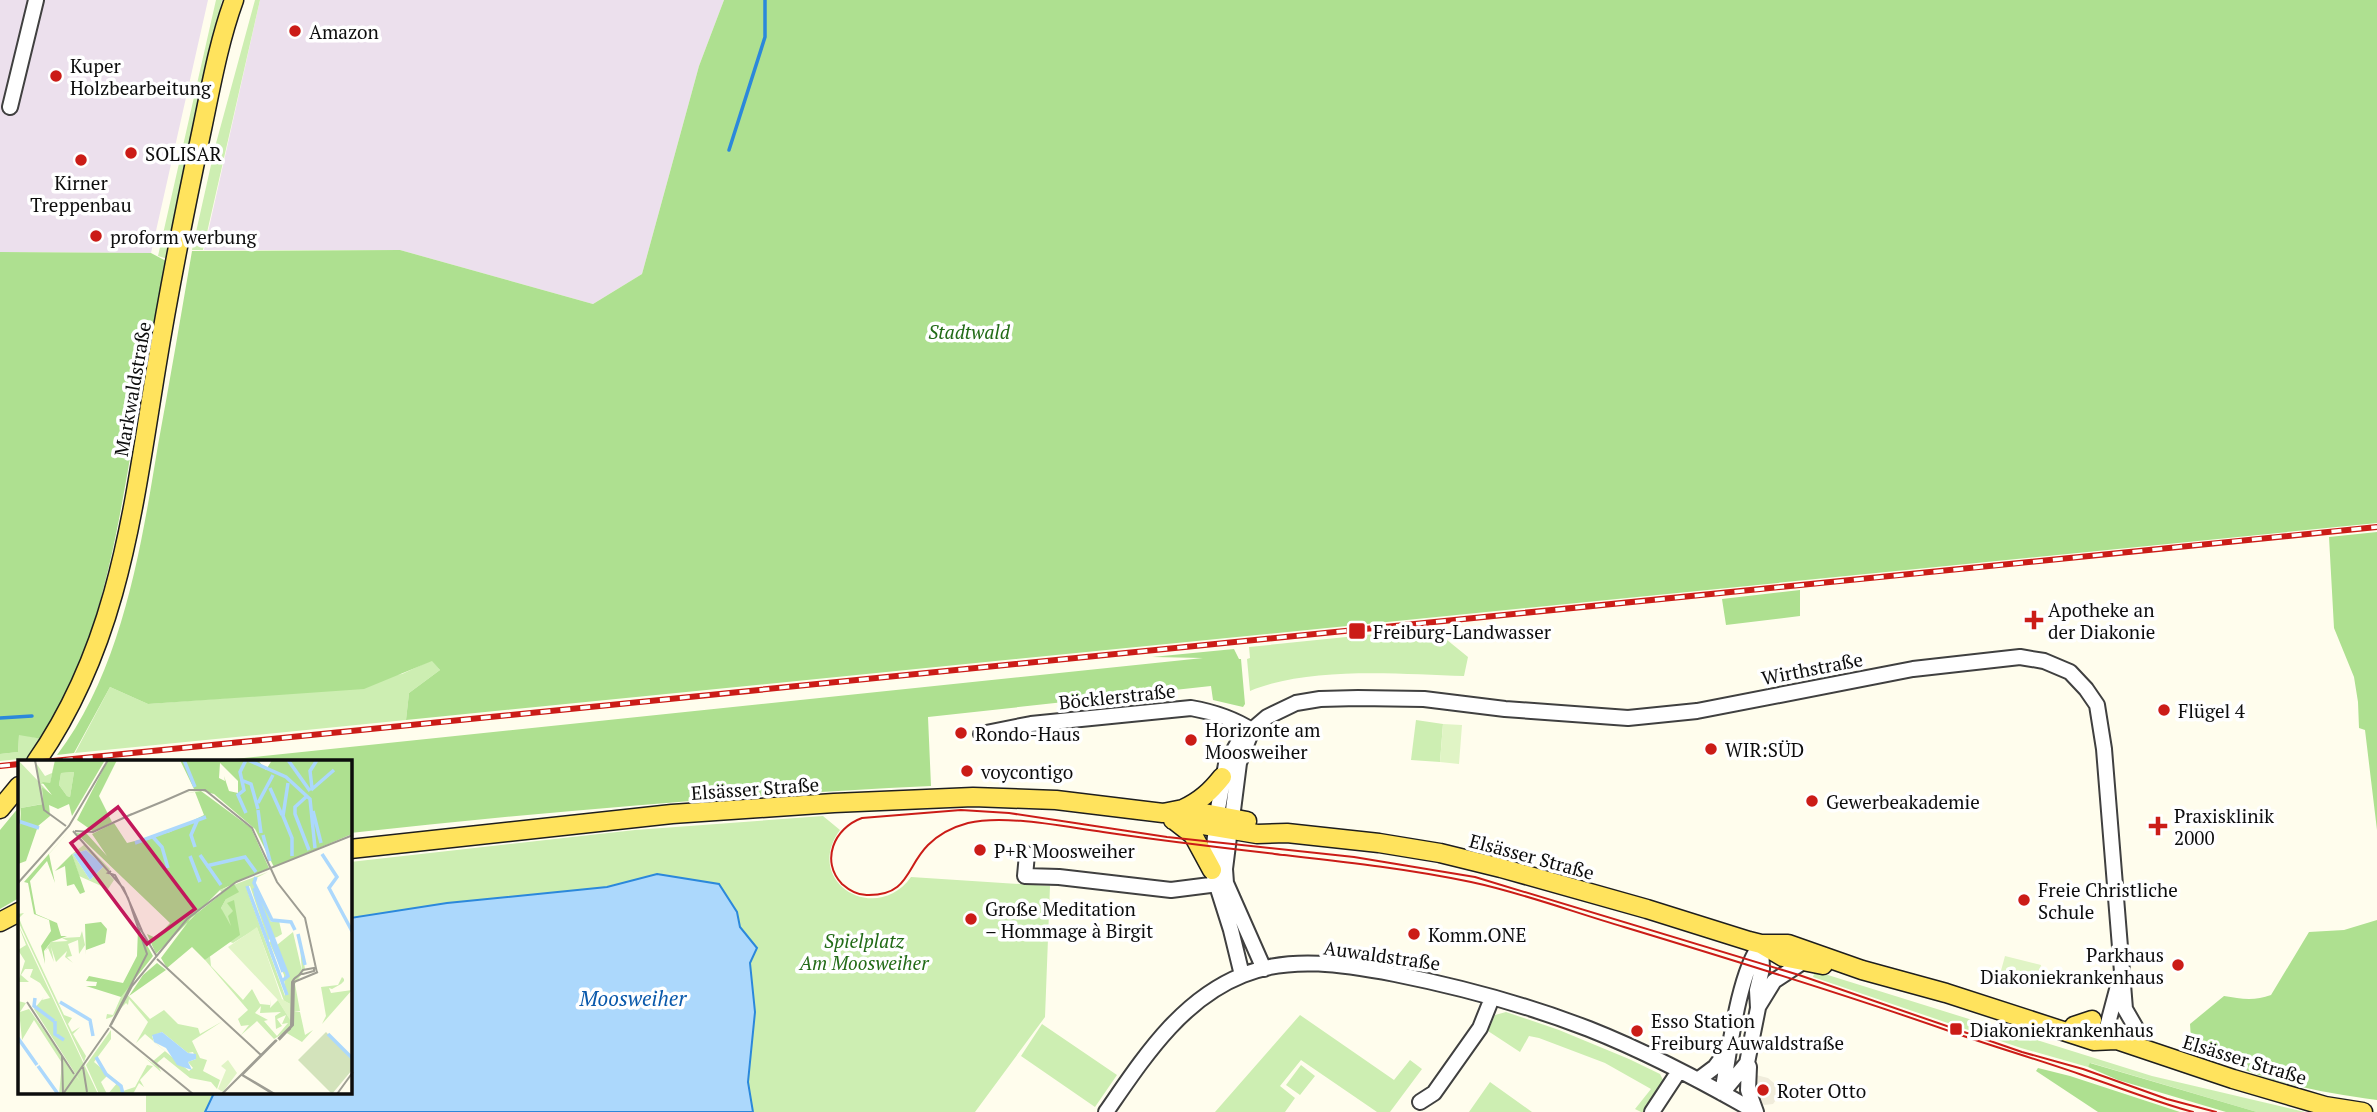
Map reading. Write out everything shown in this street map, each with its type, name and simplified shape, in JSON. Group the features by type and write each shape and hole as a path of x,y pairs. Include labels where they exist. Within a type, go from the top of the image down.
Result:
{"main road":[{"name":"Markwaldstraße","path":"37,760 79,690 94,656 119,573 132,514 183,222 216,65 233,2"},
{"path":"1218,880 1193,835 1173,814 1196,803 1209,793 1222,777"},
{"path":"0,809 18,788"},
{"name":"Elsässer Straße","path":"352,849 672,814 915,799 1033,798 1224,822 1257,834 1287,833 1379,843 1468,859 1634,905 1783,957 1862,970"},
{"path":"0,922 18,913"},
{"name":"Elsässer Straße","path":"1757,949 1788,944 1862,970 2050,1025 2094,1041 2116,1040"},
{"path":"2074,1026 2092,1020"},
{"name":"Elsässer Straße","path":"2050,1025 2074,1026 2233,1079 2326,1106 2362,1112"},
{"path":"2140,1035 2157,1053"}],"street":[{"path":"10,107 36,0"},
{"name":"Wirthstraße","path":"1224,822 1222,777 1239,741 1267,716 1296,703 1320,699 1424,699 1604,718 1639,718 1697,711 1913,669 2020,657 2044,661 2070,672 2097,705 2105,762 2122,955 2116,1040"},
{"name":"Böcklerstraße","path":"981,734 1031,724 1191,708 1236,720 1253,731"},
{"name":"Wirthstraße","path":"1224,822 1240,763 1253,731"},
{"path":"1224,822 1218,880 1242,975"},
{"path":"1027,854 1025,876 1059,877 1171,890 1218,880"},
{"path":"1218,880 1264,969"},
{"path":"1757,949 1762,969 1757,990 1758,1008"},
{"path":"1723,1093 1730,1047 1757,949"},
{"path":"1758,1008 1774,981 1803,962"},
{"name":"Auwaldstraße","path":"1106,1112 1171,1025 1189,1007 1242,975 1282,965 1335,964 1447,985 1588,1029 1699,1080 1756,1112"},
{"path":"1420,1102 1434,1093 1480,1028 1492,998"},
{"path":"2092,1020 2119,1004 2140,1035"},
{"name":"Auwaldstraße","path":"1723,1093 1747,1063 1758,1008"},
{"path":"1699,1080 1715,1067 1730,1047"},
{"name":"Auwaldstraße","path":"1747,1063 1748,1090 1756,1112"},
{"path":"1652,1112 1679,1071"}],"shaded area":[{"path":"0,0 208,0 151,253 0,252"},
{"path":"260,0 724,0 699,66 642,274 593,304 400,250 204,250"},
{"name":"Roter Otto","path":"1756,1075 1768,1078 1775,1084 1776,1100 1773,1104 1764,1105 1756,1100 1752,1077"}],"green space":[{"path":"216,0 222,0 168,259 158,256"},
{"path":"255,0 260,0 203,250 192,250 215,147"},
{"name":"Stadtwald","path":"724,0 2377,0 2377,523 406,720 409,693 440,670 432,661 364,689 148,704 110,687 74,753 57,755 79,722 98,685 113,647 136,566 192,251 400,250 593,304 642,274 699,66"},
{"path":"0,252 151,253 166,261 120,514 103,592 91,630 62,704 42,739 19,735 18,752 0,754"},
{"path":"2377,532 2377,830 2365,730 2359,728 2354,677 2334,628 2329,537"},
{"path":"1800,590 1800,616 1726,625 1722,599"},
{"path":"1415,630 1419,633 1436,631 1468,657 1464,676 1355,673 1300,678 1250,691 1247,659 1250,658 1249,647"},
{"path":"1234,649 1241,659 1245,704 1243,707 1213,700 1211,686 928,717 931,786 640,805 352,833 352,760 225,760 1203,658 1152,657"},
{"path":"432,660 440,670 409,693 406,720 75,753 110,687 148,704 227,698 402,674"},
{"path":"1416,720 1443,724 1440,762 1411,760"},
{"path":"1443,724 1462,725 1459,764 1440,762"},
{"path":"19,734 42,739 29,758 0,761 0,754 18,752"},
{"path":"18,808 18,899 0,909 0,830"},
{"name":"Spielplatz Am Moosweiher","path":"823,816 840,830 831,849 830,866 837,881 848,891 863,897 880,898 896,891 911,877 1050,886 1045,1017 975,1112 753,1112 748,1082 755,1012 750,963 757,948 740,927 737,912 719,884 657,874 607,887 447,903 352,918 352,862 635,830"},
{"path":"2377,920 2377,1100 2304,1088 2256,1074 2233,1065 2191,1039 2190,1024 2224,996 2248,999 2271,995 2309,932 2344,930"},
{"path":"2005,956 2041,965 2035,988 1999,978"},
{"path":"1815,971 2152,1076 2305,1112 2257,1112 2091,1063 2088,1067 2021,1048 1813,977"},
{"path":"1506,1012 1559,1030 1629,1059 1660,1074 1666,1086 1648,1112 1641,1112 1635,1109 1651,1089 1605,1063 1529,1036 1520,1052 1488,1031 1495,1015"},
{"path":"1300,1015 1394,1080 1410,1060 1422,1069 1390,1112 1377,1112 1301,1060 1280,1086 1295,1098 1285,1112 1215,1112"},
{"path":"1042,1024 1117,1075 1095,1107 1021,1056"},
{"path":"2090,1063 2257,1112 2226,1112 2118,1080 2088,1067"},
{"path":"1301,1065 1315,1076 1300,1095 1286,1085"},
{"path":"2038,1068 2180,1112 2098,1112 2036,1071"},
{"path":"1490,1082 1532,1112 1469,1112"},
{"path":"146,1094 214,1094 205,1112 146,1112"}],"water":[{"name":"Moosweiher","path":"657,874 719,884 737,912 740,927 757,948 750,963 755,1012 748,1082 753,1112 205,1112 214,1094 352,1094 352,918 447,903 607,887"}],"waterway":[{"path":"729,150 765,37 765,0"},
{"path":"0,718 32,716"}],"tram line":[{"path":"2193,1112 1787,977 1529,897 1448,877 999,820 968,823 942,834 921,853 899,885 882,894 862,895 845,887 835,875 831,856 833,846 844,829 862,818 961,810 1009,813 1167,837 1354,857 1475,877 1799,975 2022,1052 2216,1112"}],"railway":[{"path":"63,760 2377,527"},
{"path":"0,766 18,764"}],"place":[{"name":"Amazon","path":"295,31"},
{"name":"Kuper Holzbearbeitung","path":"56,76"},
{"name":"SOLISAR","path":"131,153"},
{"name":"Kirner Treppenbau","path":"81,160"},
{"name":"proform werbung","path":"96,236"},
{"name":"Apotheke an der Diakonie","path":"2034,620"},
{"name":"Freiburg-Landwasser","path":"1357,631"},
{"name":"Flügel 4","path":"2164,710"},
{"name":"Rondo-Haus","path":"961,733"},
{"name":"Horizonte am Moosweiher","path":"1191,740"},
{"name":"WIR:SÜD","path":"1711,749"},
{"name":"voycontigo","path":"967,771"},
{"name":"Gewerbeakademie","path":"1812,801"},
{"name":"Praxisklinik 2000","path":"2158,826"},
{"name":"P+R Moosweiher","path":"980,850"},
{"name":"Freie Christliche Schule","path":"2024,900"},
{"name":"Große Meditation – Hommage à Birgit","path":"971,919"},
{"name":"Komm.ONE","path":"1414,934"},
{"name":"Parkhaus Diakoniekrankenhaus","path":"2178,965"},
{"name":"Diakoniekrankenhaus","path":"1956,1029"},
{"name":"Esso Station Freiburg Auwaldstraße","path":"1637,1031"},
{"name":"Roter Otto","path":"1763,1090"}]}
